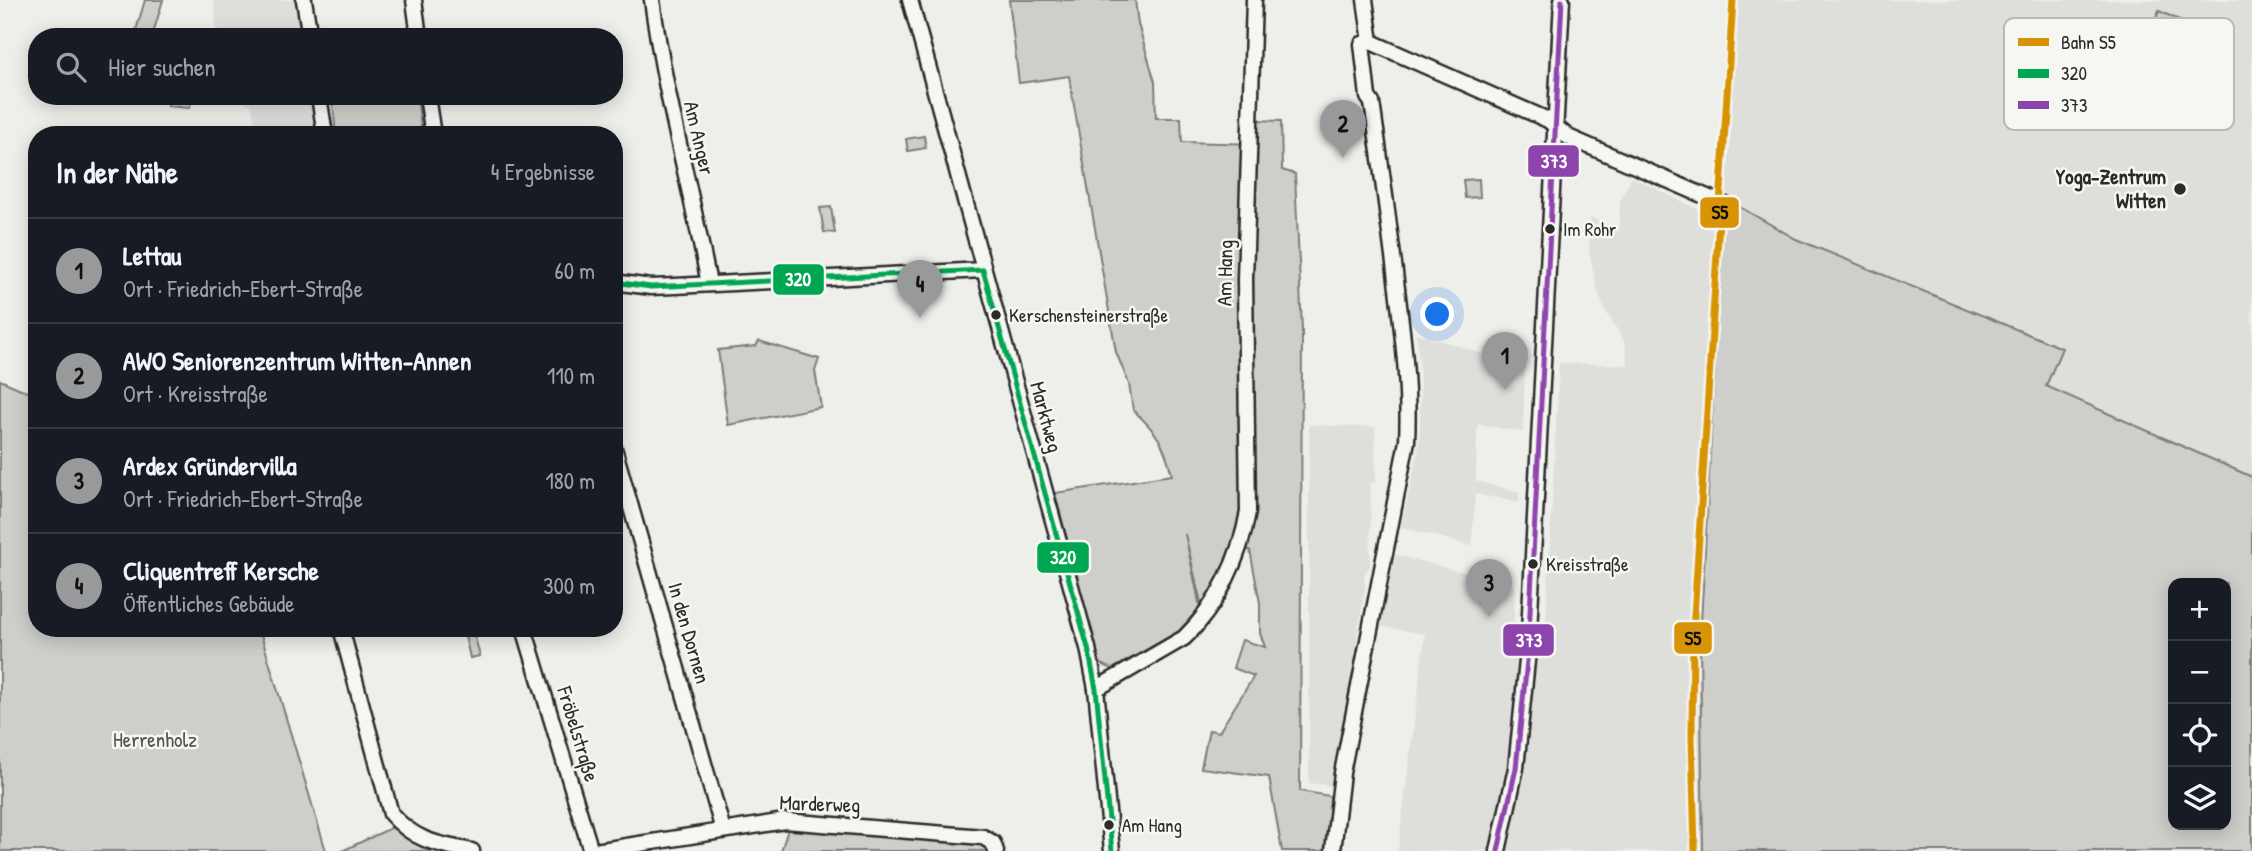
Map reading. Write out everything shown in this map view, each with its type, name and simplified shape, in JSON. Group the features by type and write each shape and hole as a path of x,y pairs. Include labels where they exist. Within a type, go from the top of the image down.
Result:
{"street":[{"path":"304,0 309,28"},
{"path":"414,0 418,28"},
{"name":"Am Anger","path":"652,0 668,102 709,284"},
{"name":"Marktweg","path":"910,0 1088,648 1096,689 1112,851"},
{"name":"Am Hang","path":"1096,689 1184,638 1194,628 1223,583 1243,542 1248,512 1245,279 1254,0"},
{"path":"1365,0 1371,42"},
{"path":"1498,851 1516,768 1528,651 1562,0"},
{"path":"1334,851 1342,773 1407,442 1409,403 1400,310 1372,103 1368,97 1363,44 1371,42 1548,120 1567,137 1730,206"},
{"path":"320,105 324,126"},
{"path":"428,105 432,126"},
{"path":"623,283 651,287 983,270"},
{"name":"In den Dornen","path":"623,480 723,830"},
{"path":"343,637 391,814 405,830 419,838 436,845 472,851"},
{"name":"Fröbelstraße","path":"527,637 593,851"},
{"name":"Marderweg","path":"593,851 785,821 983,837 993,843 996,851"}],"shaded area":[{"path":"214,0 297,0 302,28 216,28"},
{"path":"1737,0 2252,0 2252,477 2046,385 2062,347 1796,239 1724,198"},
{"path":"251,105 313,105 316,125 256,125"},
{"path":"1632,177 1724,222 1700,641 1703,851 1398,851 1425,634 1378,626 1396,555 1515,586 1513,643 1545,645 1559,363 1628,365 1625,343 1605,310 1597,289 1589,251 1591,217 1619,232 1620,201"},
{"path":"1416,333 1525,367 1523,432 1478,424 1477,427 1476,481 1519,492 1519,502 1475,494 1472,546 1401,527 1418,452 1420,430 1420,370"},
{"path":"1309,425 1375,427 1376,482 1371,483 1370,567 1364,574 1365,588 1332,786 1309,783"}],"green space":[{"path":"145,0 163,0 155,28 137,28"},
{"path":"1009,0 1135,0 1138,24 1155,82 1156,118 1181,118 1182,142 1258,144 1258,120 1281,121 1282,170 1295,174 1302,330 1300,791 1330,796 1328,851 1282,851 1269,777 1201,768 1209,730 1219,732 1254,676 1233,668 1242,640 1265,647 1260,633 1260,603 1250,550 1235,546 1202,607 1185,534 1200,607 1179,631 1112,669 1099,663 1055,493 1172,475 1158,439 1133,410 1129,384 1116,352 1069,76 1019,83"},
{"path":"2159,11 2175,18 2156,18"},
{"path":"168,105 190,105 189,108"},
{"path":"333,105 418,105 421,126 335,126"},
{"path":"924,136 926,148 908,151 906,139"},
{"path":"1479,179 1480,197 1465,198 1463,180"},
{"path":"1724,198 1796,239 2062,348 2046,386 2252,477 2252,851 1703,851 1700,641"},
{"path":"831,207 835,233 824,232 820,208"},
{"path":"759,341 819,359 815,371 821,407 728,425 718,350 756,346"},
{"name":"Herrenholz","path":"0,380 28,392 28,637 262,637 326,851 0,851"},
{"path":"465,637 475,637 480,656 470,658"},
{"path":"789,826 988,844 990,851 781,851"},
{"path":"393,827 414,840 453,851 342,851"}],"rail line":[{"name":"S5","path":"1695,851 1693,632 1733,0"}],"transit line":[{"name":"373","path":"1498,851 1516,768 1528,651 1562,0"},
{"name":"320","path":"983,270 1088,648 1096,689 1112,851"},
{"name":"320","path":"623,283 651,287 983,270"}],"place":[{"name":"AWO Seniorenzentrum Witten-Annen","path":"1343,158"},
{"name":"Yoga-Zentrum Witten","path":"2180,189"},
{"name":"Im Rohr","path":"1550,229"},
{"name":"Kerschensteinerstraße","path":"996,315"},
{"name":"Cliquentreff Kersche","path":"920,318"},
{"name":"Lettau","path":"1505,390"},
{"name":"Kreisstraße","path":"1533,564"},
{"name":"Ardex Gründervilla","path":"1489,617"},
{"name":"Am Hang","path":"1109,825"}]}
